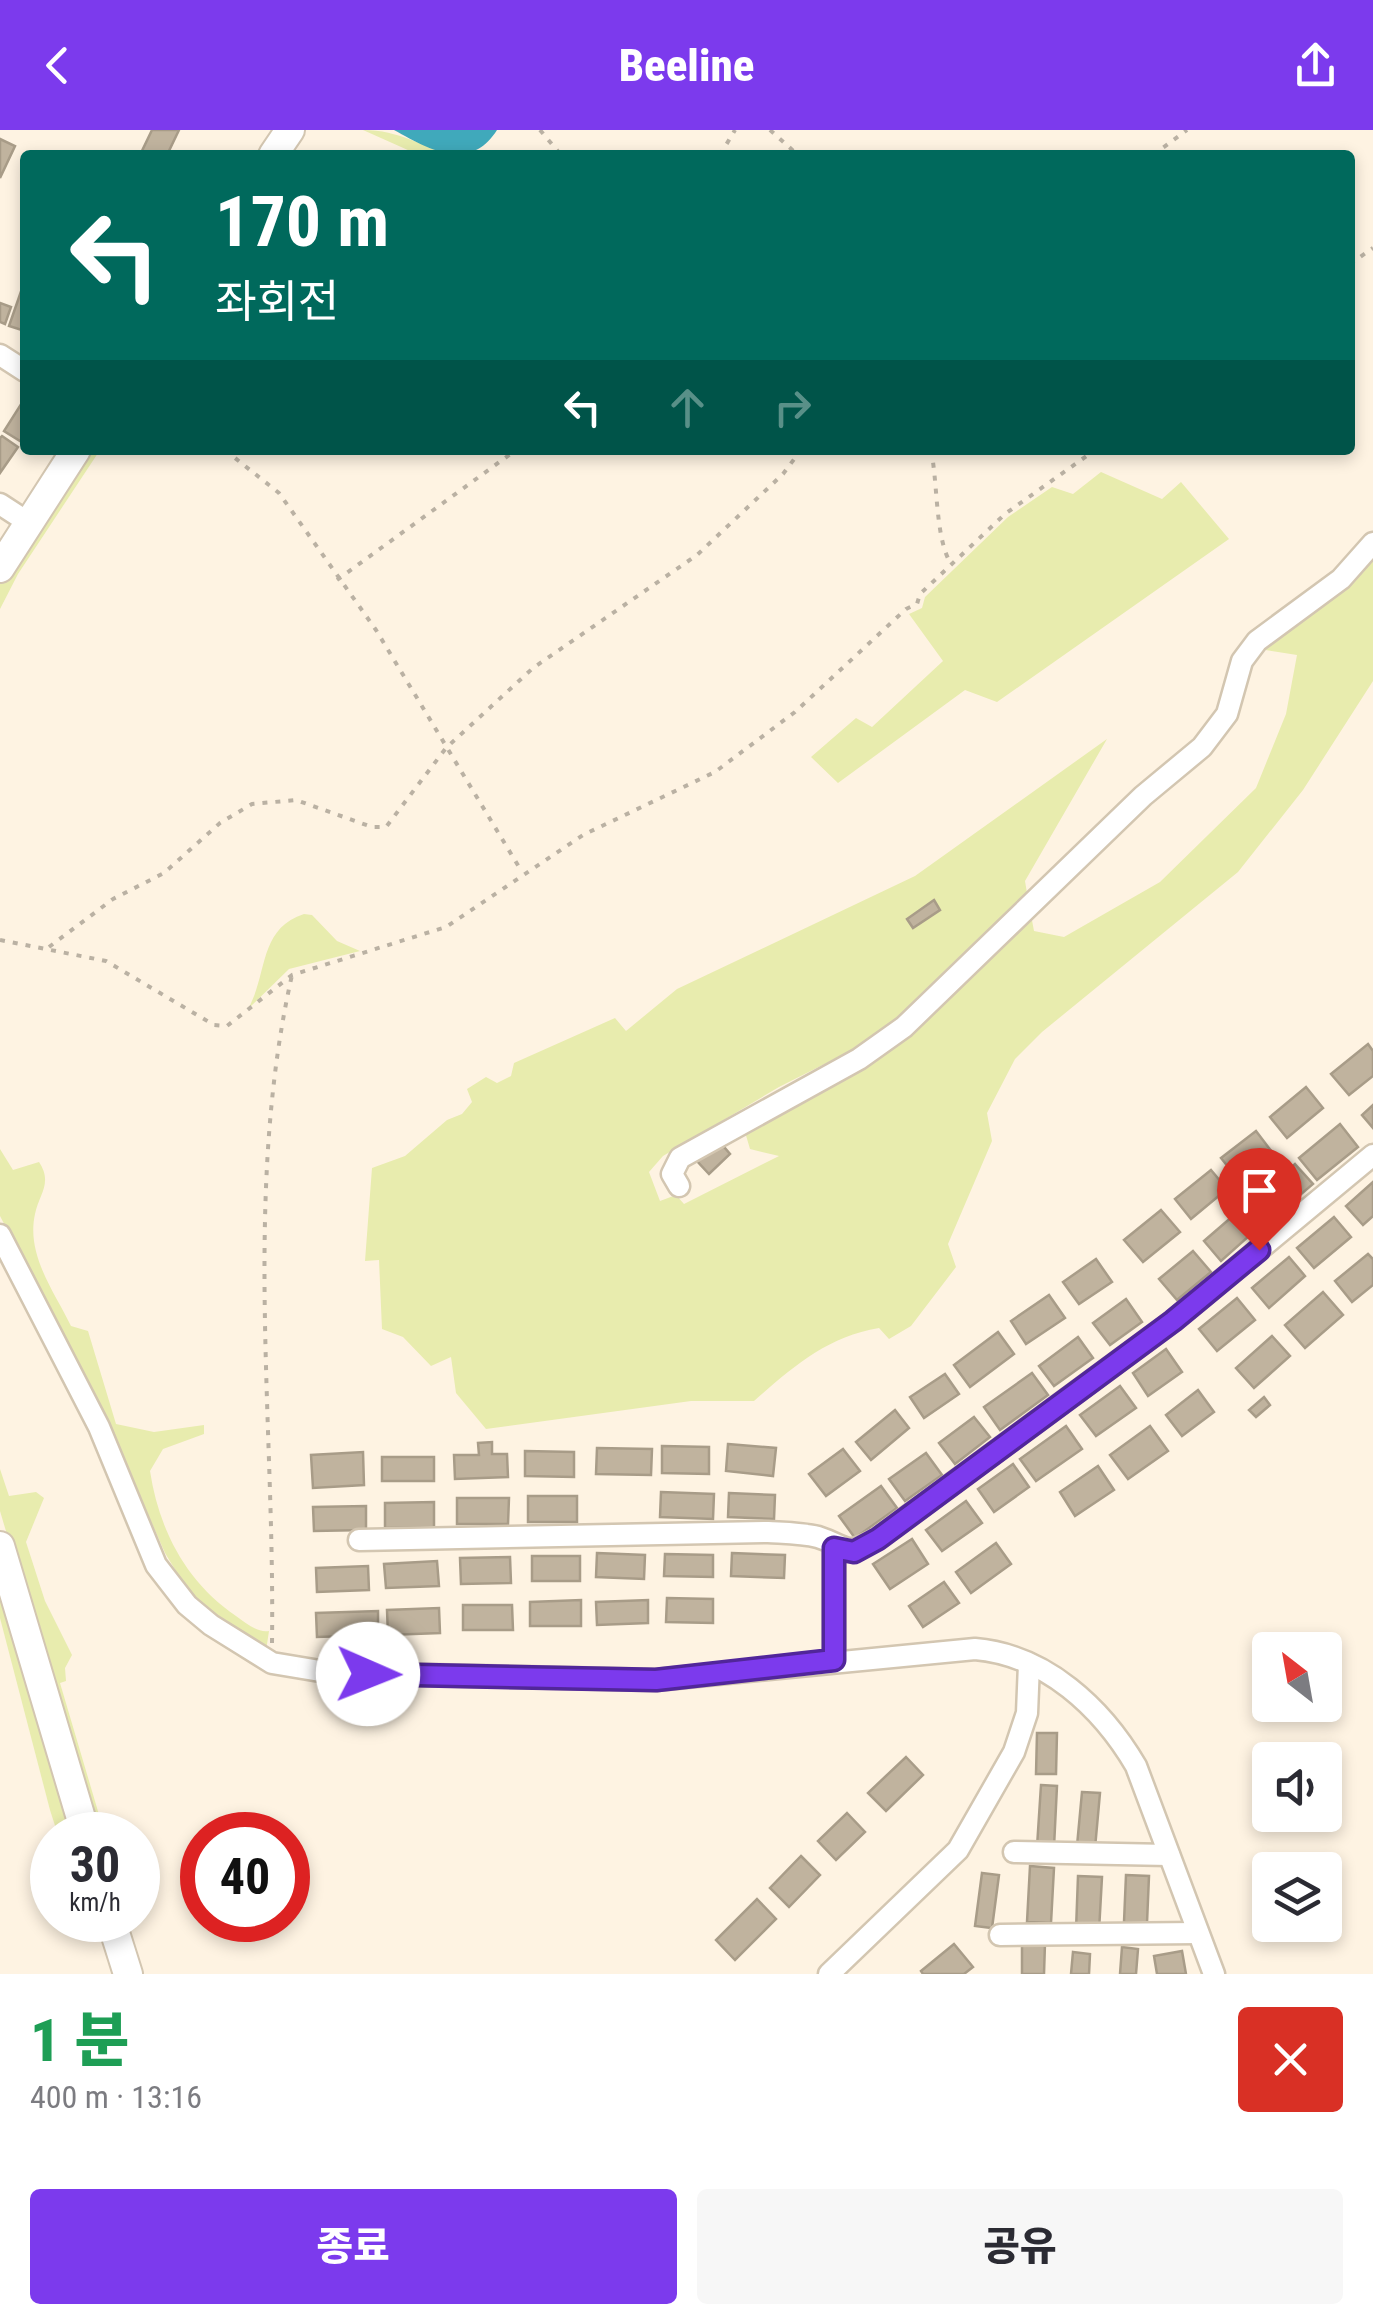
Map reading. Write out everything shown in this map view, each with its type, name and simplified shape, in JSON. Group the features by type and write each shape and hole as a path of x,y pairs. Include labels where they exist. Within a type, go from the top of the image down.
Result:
{"main road":[{"path":"0,568 73,455"},
{"path":"0,1546 79,1812"},
{"path":"119,1942 128,1974"}],"street":[{"path":"0,504 30,522"},
{"path":"680,1186 672,1174 680,1158 872,1050 950,984 1143,796 1210,739 1227,714 1242,661 1257,640 1341,579 1373,543"},
{"path":"359,1540 768,1532 822,1538 834,1548 854,1552 878,1539 1173,1321 1373,1155"},
{"path":"0,1235 98,1427 156,1565 187,1605 239,1647 272,1663 332,1673 656,1680 975,1649 1009,1655 1080,1696 1119,1737 1136,1766 1214,1974"},
{"path":"834,1548 834,1660"},
{"path":"829,1974 958,1850 1014,1752 1026,1714 1028,1664"},
{"path":"1014,1852 1169,1854"},
{"path":"1000,1936 1198,1933"}],"path":[{"path":"540,130 557,150"},
{"path":"770,130 792,150"},
{"path":"1159,150 1188,130"},
{"path":"231,455 279,494 388,647 522,872"},
{"path":"337,580 509,455"},
{"path":"48,947 114,899 164,873 220,823 252,804 296,800 372,827 386,826 446,748 533,668 698,555 783,474 797,455"},
{"path":"932,455 941,510 938,531 952,564"},
{"path":"0,940 48,947 127,970 214,1025 228,1026 292,975 446,927 522,872 614,819 670,797 752,746 838,674 906,609 917,604 920,594 1004,514 1088,455"},
{"path":"272,1663 267,1172 278,1036 292,975"}],"green space":[{"path":"363,130 399,136 439,150 408,150"},
{"path":"83,455 97,455 18,574 0,609 0,578"},
{"path":"1101,472 1162,499 1181,482 1229,539 997,702 965,690 838,783 811,757 856,718 872,727 943,661 909,614 922,608 925,597 1008,517 1052,487 1073,494"},
{"path":"1373,552 1373,681 1303,790 1238,872 1042,1032 1015,1059 987,1113 992,1141 948,1244 956,1267 911,1326 889,1339 879,1328 826,1346 754,1401 691,1401 486,1429 456,1393 451,1357 431,1366 403,1337 382,1329 379,1260 365,1261 372,1168 405,1156 447,1120 462,1114 472,1102 467,1089 486,1077 497,1083 511,1076 514,1063 615,1018 626,1031 677,989 915,876 1107,739 1025,881 1028,899 882,1035 779,1087 663,1156 649,1172 660,1201 676,1195 684,1204 779,1156 750,1149 745,1132 859,1070 1031,915 1034,931 1064,937 1160,882 1256,788 1286,714 1297,655 1259,649"},
{"path":"312,915 337,941 360,951 289,969 248,1009 271,941 289,921"},
{"path":"0,1149 13,1170 39,1162 43,1169 45,1182 33,1229 38,1258 71,1326 88,1331 116,1424 154,1432 204,1425 204,1434 163,1449 150,1471 154,1493 168,1534 189,1571 236,1616 256,1629 269,1631 266,1651 249,1643 191,1596 165,1553 106,1419 0,1216"},
{"path":"0,1469 9,1496 36,1492 44,1498 26,1542 45,1601 72,1655 65,1668 66,1681 60,1683 98,1812 89,1812 0,1511"},
{"path":"0,1573 71,1812 51,1812 0,1618"}],"water":[{"path":"394,130 497,130 476,150 434,150"}],"building":[{"path":"152,130 179,130 169,150 142,150"},
{"path":"0,139 15,146 0,178"},
{"path":"20,294 20,329 9,326"},
{"path":"0,303 11,307 5,324 0,322"},
{"path":"20,406 20,441 4,431"},
{"path":"0,438 18,447 0,473"},
{"path":"934,900 940,910 913,928 907,919"},
{"path":"1368,1044 1373,1051 1373,1076 1349,1095 1331,1074"},
{"path":"1306,1087 1323,1108 1287,1138 1270,1117"},
{"path":"1373,1105 1373,1128 1362,1115"},
{"path":"1340,1124 1358,1147 1317,1180 1299,1158"},
{"path":"1256,1131 1272,1152 1237,1178 1221,1158"},
{"path":"719,1141 730,1154 709,1174 697,1161"},
{"path":"1295,1164 1313,1184 1272,1219 1255,1199"},
{"path":"1211,1170 1227,1189 1191,1219 1175,1199"},
{"path":"1373,1182 1373,1216 1363,1225 1346,1206"},
{"path":"1241,1209 1258,1228 1221,1261 1204,1241"},
{"path":"1161,1210 1180,1232 1143,1262 1124,1240"},
{"path":"1334,1217 1351,1237 1314,1268 1297,1248"},
{"path":"1193,1251 1211,1272 1177,1300 1159,1279"},
{"path":"1368,1254 1373,1259 1373,1285 1352,1302 1335,1281"},
{"path":"1289,1257 1305,1276 1269,1308 1252,1288"},
{"path":"1096,1259 1112,1282 1079,1304 1063,1282"},
{"path":"1323,1292 1343,1315 1305,1348 1285,1325"},
{"path":"1049,1295 1065,1318 1026,1344 1011,1321"},
{"path":"1237,1298 1255,1320 1217,1351 1199,1329"},
{"path":"1126,1299 1142,1322 1110,1345 1093,1323"},
{"path":"998,1332 1014,1354 970,1387 954,1365"},
{"path":"1272,1336 1290,1356 1254,1388 1236,1368"},
{"path":"1078,1337 1093,1358 1054,1386 1039,1366"},
{"path":"1166,1349 1182,1372 1148,1396 1133,1373"},
{"path":"1032,1373 1048,1395 1000,1430 984,1407"},
{"path":"945,1374 959,1394 924,1418 910,1397"},
{"path":"1120,1386 1136,1408 1096,1436 1080,1415"},
{"path":"1198,1390 1214,1412 1182,1436 1166,1415"},
{"path":"1264,1397 1270,1405 1256,1417 1249,1410"},
{"path":"895,1410 909,1428 871,1460 856,1442"},
{"path":"974,1417 990,1437 955,1464 939,1443"},
{"path":"1066,1426 1082,1449 1036,1481 1020,1459"},
{"path":"1150,1426 1168,1451 1128,1479 1110,1455"},
{"path":"492,1442 492,1454 507,1454 508,1477 455,1479 454,1455 479,1455 478,1443"},
{"path":"728,1444 776,1448 773,1476 726,1471"},
{"path":"662,1446 709,1447 709,1474 662,1473"},
{"path":"597,1448 652,1449 651,1475 596,1474"},
{"path":"843,1449 860,1471 826,1496 809,1474"},
{"path":"525,1451 574,1452 574,1477 525,1476"},
{"path":"363,1452 364,1485 313,1488 311,1455"},
{"path":"926,1453 942,1475 905,1501 889,1479"},
{"path":"382,1457 434,1457 434,1481 382,1481"},
{"path":"1013,1464 1029,1487 994,1512 978,1489"},
{"path":"1098,1466 1114,1490 1075,1516 1060,1492"},
{"path":"881,1486 897,1508 855,1538 839,1516"},
{"path":"661,1492 714,1494 713,1519 660,1517"},
{"path":"729,1493 775,1495 774,1519 728,1517"},
{"path":"528,1496 577,1496 577,1522 528,1522"},
{"path":"457,1498 509,1498 508,1524 457,1524"},
{"path":"966,1501 982,1523 942,1551 926,1530"},
{"path":"434,1502 434,1527 385,1528 385,1503"},
{"path":"366,1506 366,1530 314,1531 313,1507"},
{"path":"912,1539 928,1564 890,1589 873,1564"},
{"path":"996,1543 1011,1564 971,1593 956,1572"},
{"path":"597,1553 645,1555 644,1579 596,1577"},
{"path":"732,1553 785,1555 784,1578 731,1576"},
{"path":"665,1554 713,1555 713,1577 664,1576"},
{"path":"532,1556 580,1556 580,1581 532,1581"},
{"path":"510,1557 511,1583 461,1584 460,1558"},
{"path":"437,1561 439,1586 386,1588 384,1564"},
{"path":"368,1566 369,1590 317,1592 316,1568"},
{"path":"944,1582 959,1603 923,1627 909,1606"},
{"path":"667,1598 713,1599 713,1623 666,1622"},
{"path":"581,1600 581,1626 530,1626 530,1602"},
{"path":"648,1600 648,1623 597,1625 596,1602"},
{"path":"463,1605 512,1605 513,1630 463,1630"},
{"path":"439,1608 440,1633 388,1635 387,1610"},
{"path":"378,1611 378,1635 317,1637 316,1613"},
{"path":"1037,1733 1057,1733 1056,1774 1036,1774"},
{"path":"906,1757 923,1775 886,1811 868,1793"},
{"path":"1041,1785 1057,1786 1054,1847 1037,1847"},
{"path":"1082,1792 1100,1793 1095,1848 1077,1846"},
{"path":"847,1813 865,1832 836,1860 818,1841"},
{"path":"801,1856 820,1875 789,1907 770,1888"},
{"path":"1030,1866 1054,1868 1051,1923 1027,1922"},
{"path":"982,1873 999,1875 992,1928 975,1926"},
{"path":"1126,1875 1149,1876 1147,1923 1124,1922"},
{"path":"1078,1876 1102,1877 1099,1931 1076,1930"},
{"path":"757,1899 776,1919 735,1960 716,1940"},
{"path":"1022,1942 1045,1943 1044,1974 1022,1974"},
{"path":"954,1944 973,1967 964,1974 923,1974 921,1971"},
{"path":"1122,1947 1138,1949 1136,1974 1120,1974"},
{"path":"1182,1951 1186,1974 1157,1974 1154,1956"},
{"path":"1073,1952 1090,1954 1089,1974 1071,1974"}],"route":[{"path":"368,1674 656,1680 834,1660 834,1548 854,1552 878,1539 1173,1321 1259,1250"}]}
